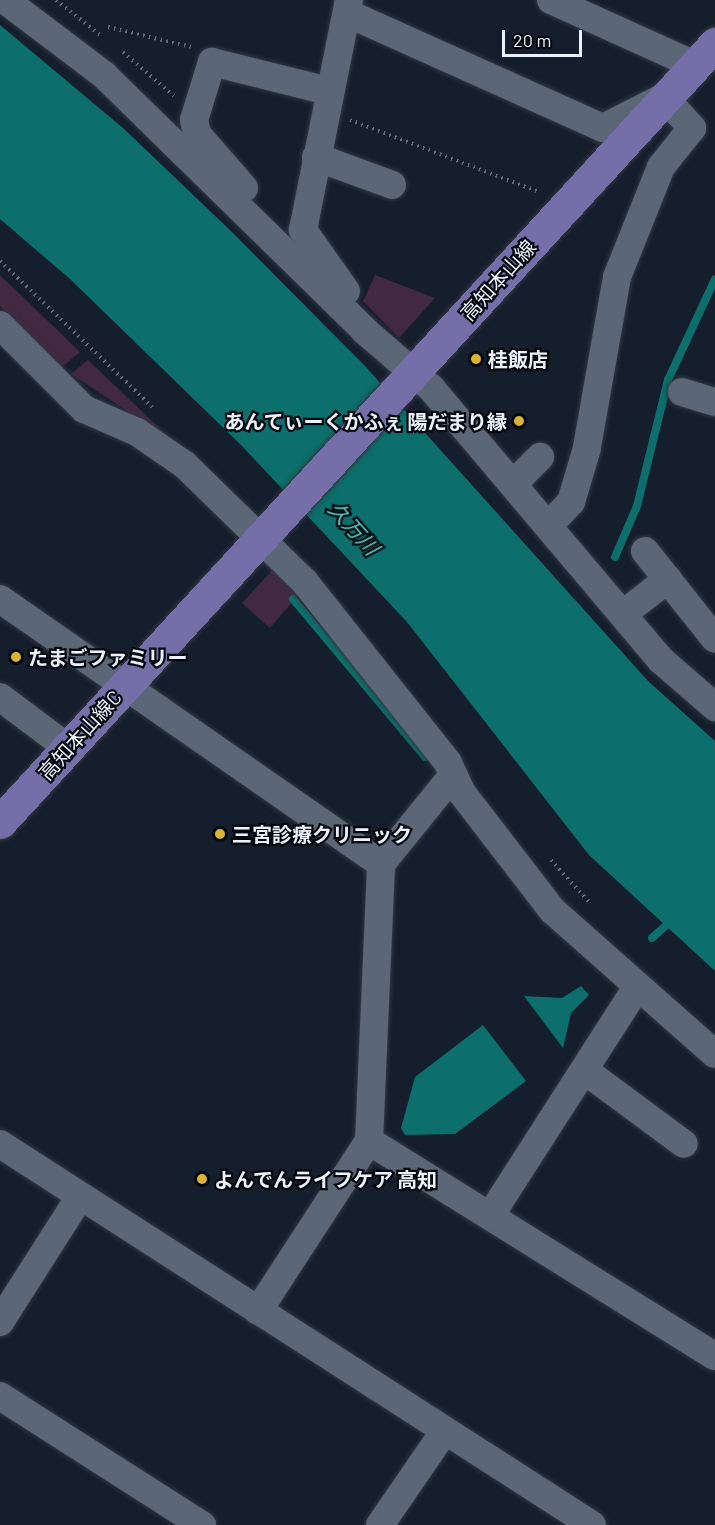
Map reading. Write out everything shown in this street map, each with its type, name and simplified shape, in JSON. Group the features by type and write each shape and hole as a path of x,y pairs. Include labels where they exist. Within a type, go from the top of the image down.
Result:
{"main road":[{"name":"高知本山線","path":"269,525 407,379 705,54"},
{"name":"高知本山線C","path":"0,822 269,525"}],"street":[{"path":"4,0 104,75 264,228 365,331 407,379 514,483 661,660 715,707"},
{"path":"551,0 705,54"},
{"path":"365,331 354,302 303,231 326,101 348,7 603,128 664,97 692,128 661,167 617,277 587,448 572,502 549,525"},
{"path":"264,228 240,179 198,134 194,120 212,62 326,101"},
{"path":"316,157 392,185"},
{"path":"0,325 84,409 162,447 269,525 304,581 552,910 636,989 715,1054"},
{"path":"682,392 715,402"},
{"path":"514,483 540,458"},
{"path":"645,551 715,639"},
{"path":"623,614 668,579"},
{"path":"0,599 381,864"},
{"path":"0,697 68,748"},
{"path":"258,1311 369,1141 368,1067 381,864 453,776"},
{"path":"492,1213 636,989"},
{"path":"584,1070 684,1144"},
{"path":"369,1141 492,1213 715,1356"},
{"path":"0,1144 80,1198 592,1525"},
{"path":"0,1322 80,1198"},
{"path":"0,1396 202,1525"},
{"path":"380,1525 444,1432"}],"path":[{"path":"108,27 211,52 212,62"},
{"path":"326,101 546,194"},
{"path":"0,261 160,416"},
{"path":"549,858 594,909"}],"shaded area":[{"path":"0,275 80,352 62,367 0,306"},
{"path":"375,275 435,298 399,338 363,301"},
{"path":"88,360 174,442 71,374"},
{"path":"274,568 300,593 270,628 242,603"}],"water":[{"name":"久万川","path":"0,25 123,128 233,233 365,366 648,681 715,741 715,971 589,855 407,622 242,446 70,279 0,219"},
{"path":"581,986 589,995 571,1013 563,1048 524,996 562,998"},
{"path":"483,1025 526,1081 455,1134 405,1135 401,1128 415,1077"}],"waterway":[{"path":"615,557 637,506 668,380 715,279"},
{"path":"293,599 425,757"},
{"path":"652,938 672,920"}],"place":[{"name":"桂飯店","path":"476,359"},
{"name":"あんてぃーくかふぇ 陽だまり縁","path":"519,421"},
{"name":"たまごファミリー","path":"16,657"},
{"name":"三宮診療クリニック","path":"220,834"},
{"name":"よんでんライフケア 高知","path":"202,1179"}]}
